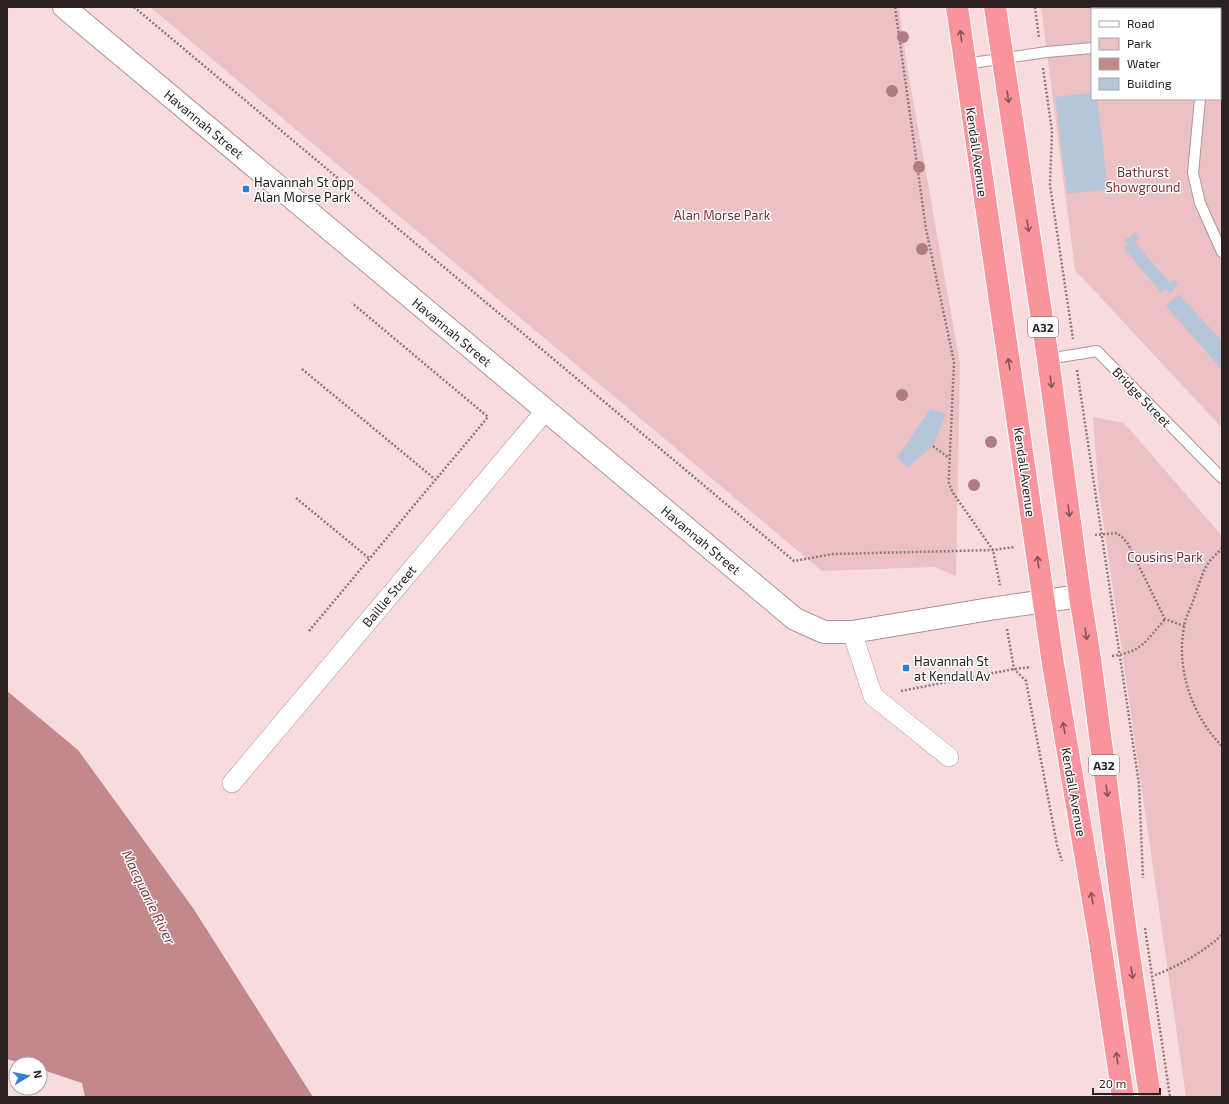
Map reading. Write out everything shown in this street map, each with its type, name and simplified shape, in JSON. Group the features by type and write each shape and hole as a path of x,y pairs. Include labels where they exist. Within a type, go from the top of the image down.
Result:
{"highway":[{"name":"Kendall Avenue","path":"957,7 1044,600 1052,664 1099,936 1123,1097"},
{"name":"A32","path":"995,7 1048,359 1080,596 1136,931 1150,1097"}],"street":[{"name":"Havannah Street","path":"64,7 795,619 824,632 852,632 1044,600 1080,596"},
{"name":"Baillie Street","path":"232,783 546,410"},
{"path":"852,632 873,696 948,757"}],"lane":[{"path":"965,64 1091,48"},
{"path":"1200,100 1193,173 1200,203 1222,252"},
{"name":"Bridge Street","path":"1048,359 1097,352 1222,478"}],"path":[{"path":"134,7 794,561 833,554 993,550 953,493 949,484 954,362 926,229 895,7"},
{"path":"1035,7 1052,131 1050,185 1139,784 1143,883"},
{"path":"309,632 488,417 352,303"},
{"path":"302,369 436,480"},
{"path":"933,446 949,458"},
{"path":"296,498 370,559"},
{"path":"1102,534 1117,533 1122,537 1128,544 1165,619 1184,626"},
{"path":"1222,548 1206,566 1184,626 1182,649 1184,673 1190,696 1199,717 1214,738 1222,746"},
{"path":"1120,655 1130,653 1142,646 1165,619"},
{"path":"873,696 1014,669 1026,681 1058,845 1064,868"},
{"path":"1145,921 1136,931 1170,1097"},
{"path":"1150,977 1188,959 1211,945 1222,935"}],"green space":[{"name":"Alan Morse Park","path":"150,7 899,7 907,66 960,364 956,576 934,567 822,571"},
{"name":"Bathurst Showground","path":"1041,7 1222,7 1222,428 1075,270"},
{"name":"Cousins Park","path":"1093,417 1124,423 1222,536 1222,1097 1186,1097 1098,485"}],"water":[{"name":"Macquarie River","path":"7,691 78,750 193,908 313,1097 85,1097 82,1083 48,1072 48,1056 8,1056 7,1059"}],"building":[{"path":"1091,93 1091,100 1097,100 1108,189 1067,194 1055,97"},
{"path":"1135,232 1139,238 1135,242 1170,283 1174,279 1178,285 1170,293 1166,288 1161,293 1124,248 1128,244 1125,240"},
{"path":"1179,294 1222,341 1222,370 1166,306"},
{"path":"930,409 946,414 933,446 908,467 897,458"}],"place":[{"name":"Havannah St opp Alan Morse Park","path":"246,189"},
{"name":"Havannah St at Kendall Av","path":"906,668"}]}
